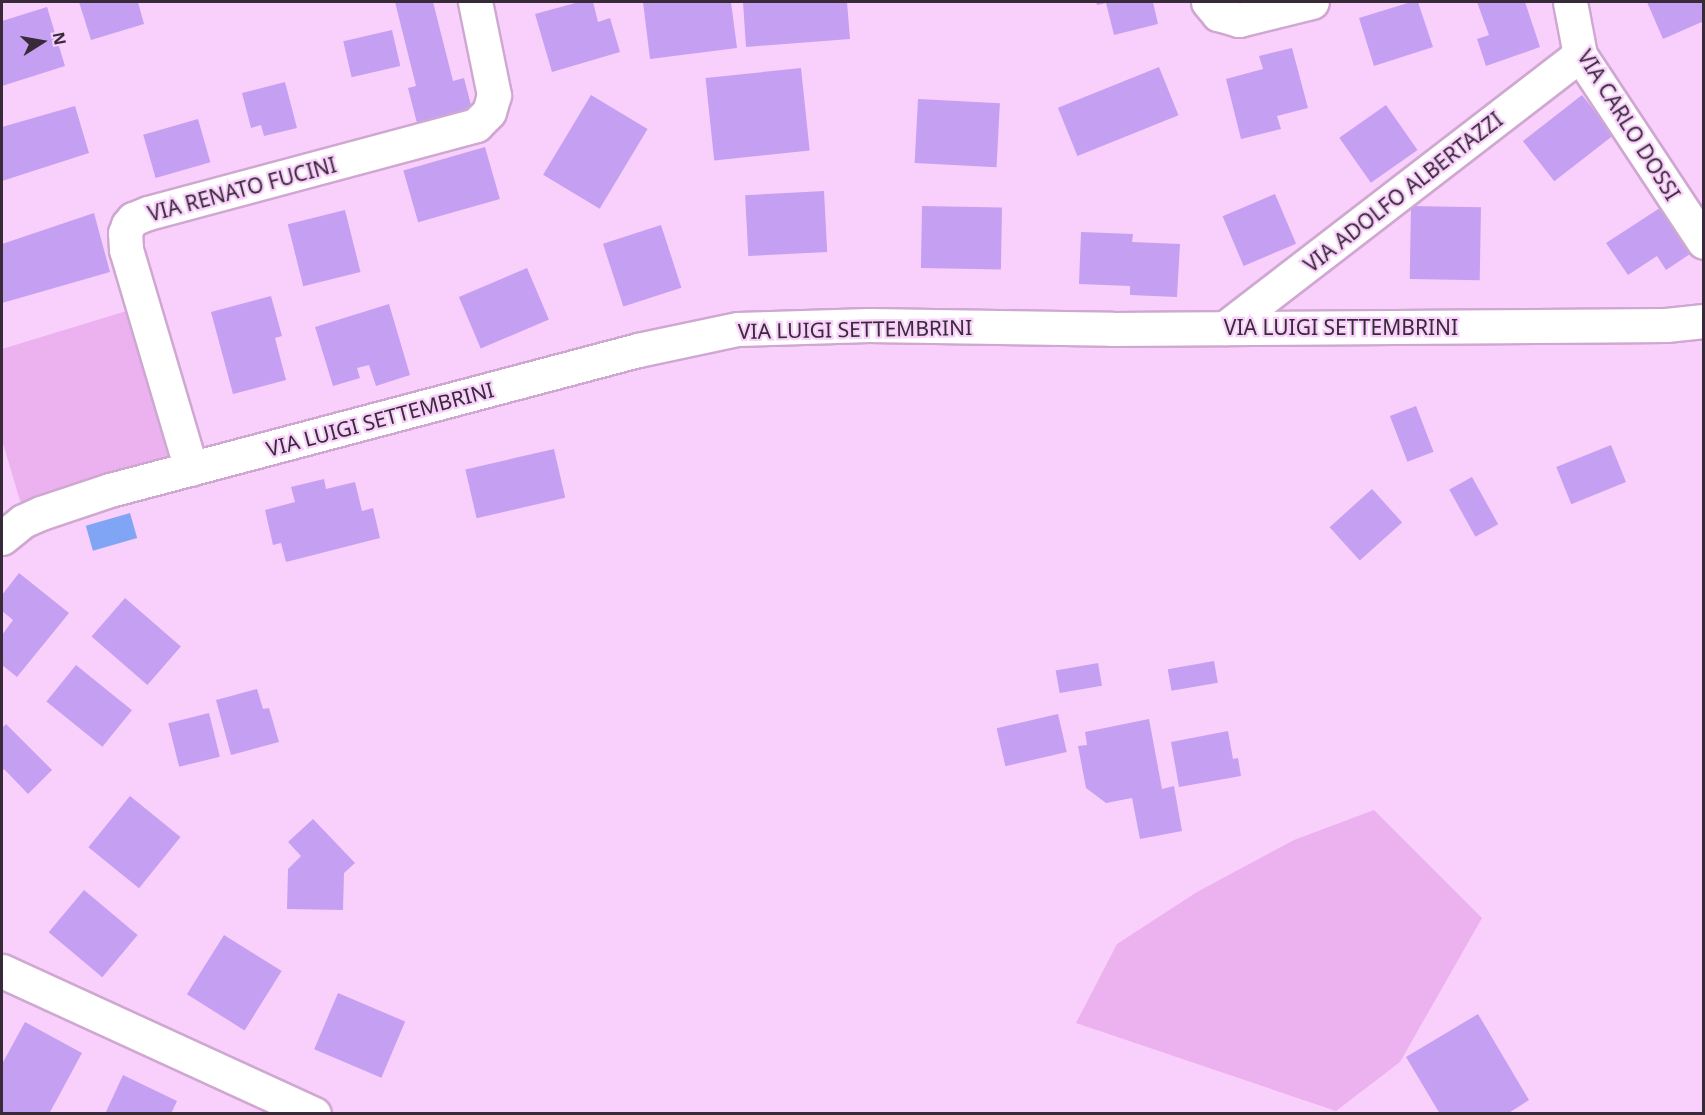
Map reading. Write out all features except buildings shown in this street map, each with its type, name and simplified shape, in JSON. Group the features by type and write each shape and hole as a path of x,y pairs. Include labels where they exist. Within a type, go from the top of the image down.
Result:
{"street":[{"name":"VIA RENATO FUCINI","path":"191,469 126,250 125,233 128,225 134,219 148,213 476,125 489,112 494,95 475,2"},
{"path":"1208,2 1218,14 1239,20 1312,2"},
{"name":"VIA CARLO DOSSI","path":"1570,2 1580,55 1704,242"},
{"name":"VIA ADOLFO ALBERTAZZI","path":"1225,328 1580,55"},
{"name":"VIA LUIGI SETTEMBRINI","path":"2,538 23,521 58,507 191,469 638,350 738,329 868,325 1225,328 1666,325 1704,321"},
{"path":"2,971 314,1113"}],"shaded area":[{"path":"133,309 177,457 21,504 2,440 2,349"},
{"path":"1374,810 1482,918 1400,1062 1336,1111 1076,1023 1117,944 1197,892 1294,840"}],"water":[{"path":"130,513 137,538 93,551 86,526"}]}
